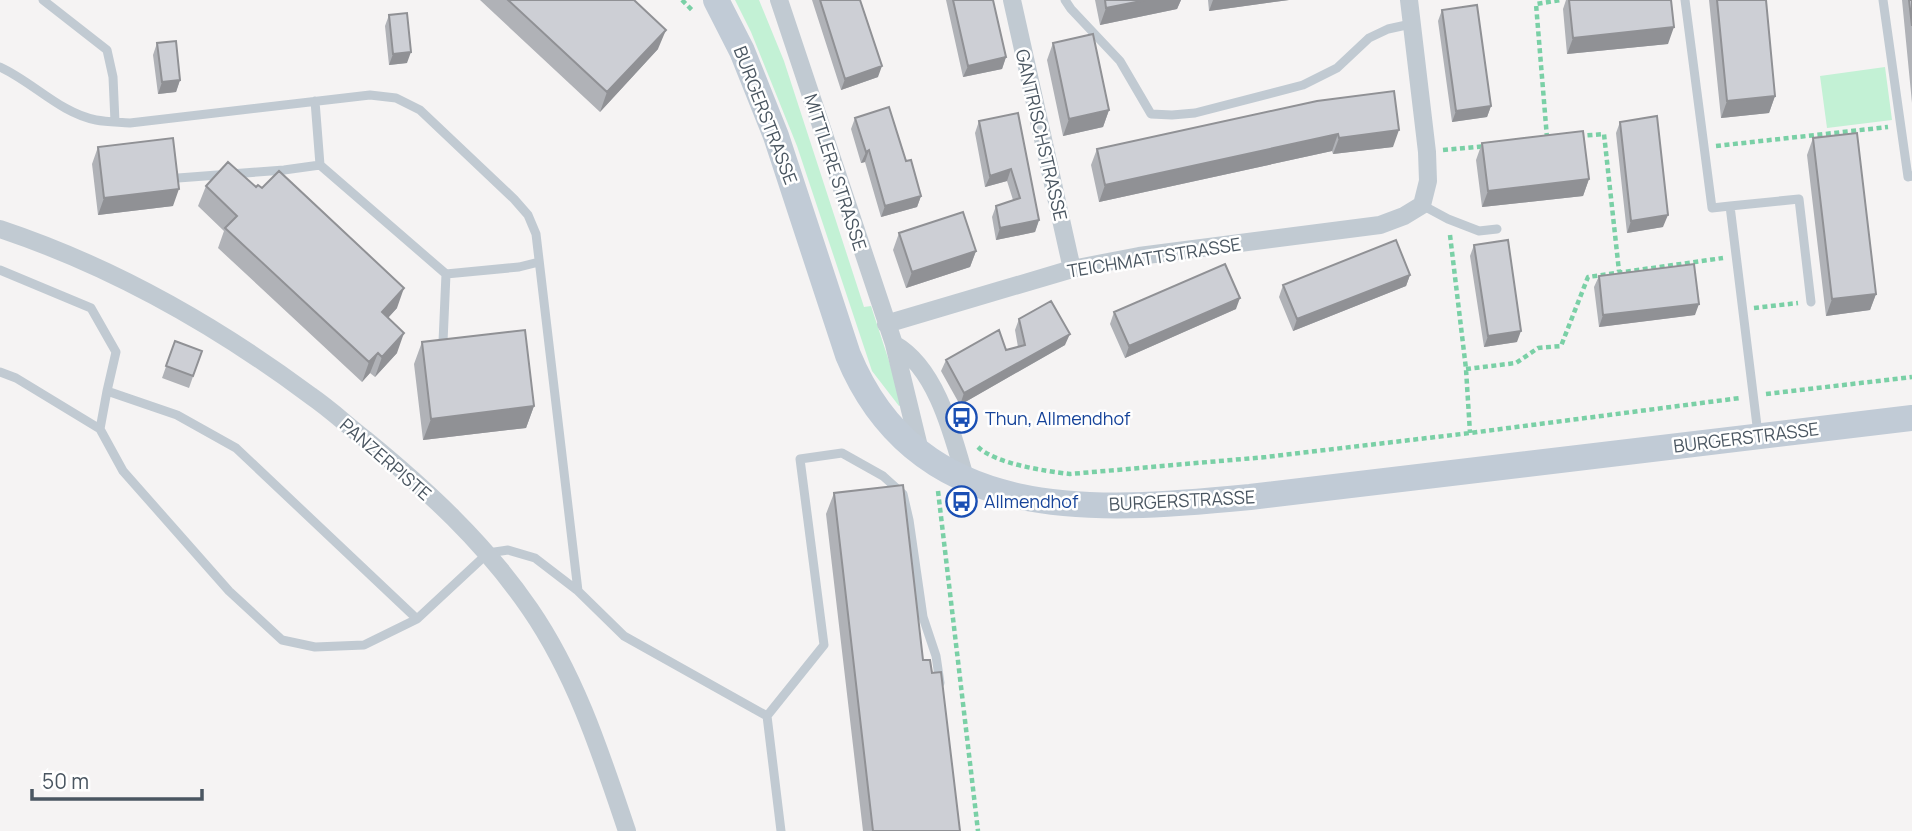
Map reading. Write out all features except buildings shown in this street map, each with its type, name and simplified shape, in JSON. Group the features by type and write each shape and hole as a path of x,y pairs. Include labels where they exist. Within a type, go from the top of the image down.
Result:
{"main road":[{"name":"BURGERSTRASSE","path":"716,0 742,51 776,136 856,373 872,402 888,423 922,455 945,470 989,489 1041,500 1093,505 1154,505 1264,496 1912,418"}],"street":[{"name":"MITTLERE STRASSE","path":"779,0 894,344 922,455"},
{"name":"GANTRISCHSTRASSE","path":"1012,0 1072,269"},
{"path":"1409,0 1427,152 1428,181 1422,205"},
{"name":"TEICHMATTSTRASSE","path":"887,324 1072,269 1139,256 1380,225 1404,216 1422,205"},
{"name":"PANZERPISTE","path":"0,229 34,240 121,279 212,329 311,396 398,466 488,553 530,610 571,679 627,831"},
{"name":"MITTLERE STRASSE","path":"894,344 905,350 930,382 946,417 967,481"}],"lane":[{"path":"43,0 107,50 113,77 115,122"},
{"path":"1065,0 1120,61 1151,114 1195,113 1303,85 1337,68 1369,38 1388,29 1411,24"},
{"path":"1685,0 1712,208 1799,199 1811,302"},
{"path":"1883,0 1899,126 1908,177 1912,176"},
{"path":"0,67 18,75 62,106 95,120 130,123 370,95 396,98 420,110 514,199 528,215 536,234 578,592"},
{"path":"315,102 320,165 446,274 519,267 539,262"},
{"path":"178,178 320,165"},
{"path":"1422,205 1479,231 1497,229"},
{"path":"1730,206 1759,435"},
{"path":"0,270 91,308 116,352 100,429"},
{"path":"443,342 446,274"},
{"path":"0,372 16,378 100,429 123,471 229,591 282,640 315,647 365,645 417,619 488,553 508,550 535,558 578,592 624,636 767,716"},
{"path":"107,391 177,415 236,449 417,619"},
{"path":"781,831 767,716 824,645 800,459 842,453 883,476 903,494 923,617 936,656 941,696"}],"path":[{"path":"1558,138 1547,139 1535,2 1561,0"},
{"path":"1704,147 1899,126"},
{"path":"1570,137 1604,134 1619,271"},
{"path":"1427,152 1493,145"},
{"path":"1448,219 1466,369 1470,433"},
{"path":"1466,369 1516,363 1538,348 1561,346 1588,277 1737,256"},
{"path":"1743,309 1811,302"},
{"path":"972,441 996,458 1070,474 1266,457 1912,377"},
{"path":"939,495 978,831"}],"green space":[{"path":"735,0 759,0 784,61 864,307 871,306 903,404 899,406 872,371 797,146 751,32"},
{"path":"1885,67 1892,120 1827,128 1820,76"}],"place":[{"name":"Thun, Allmendhof","path":"962,418"},
{"name":"Allmendhof","path":"961,501"}]}
